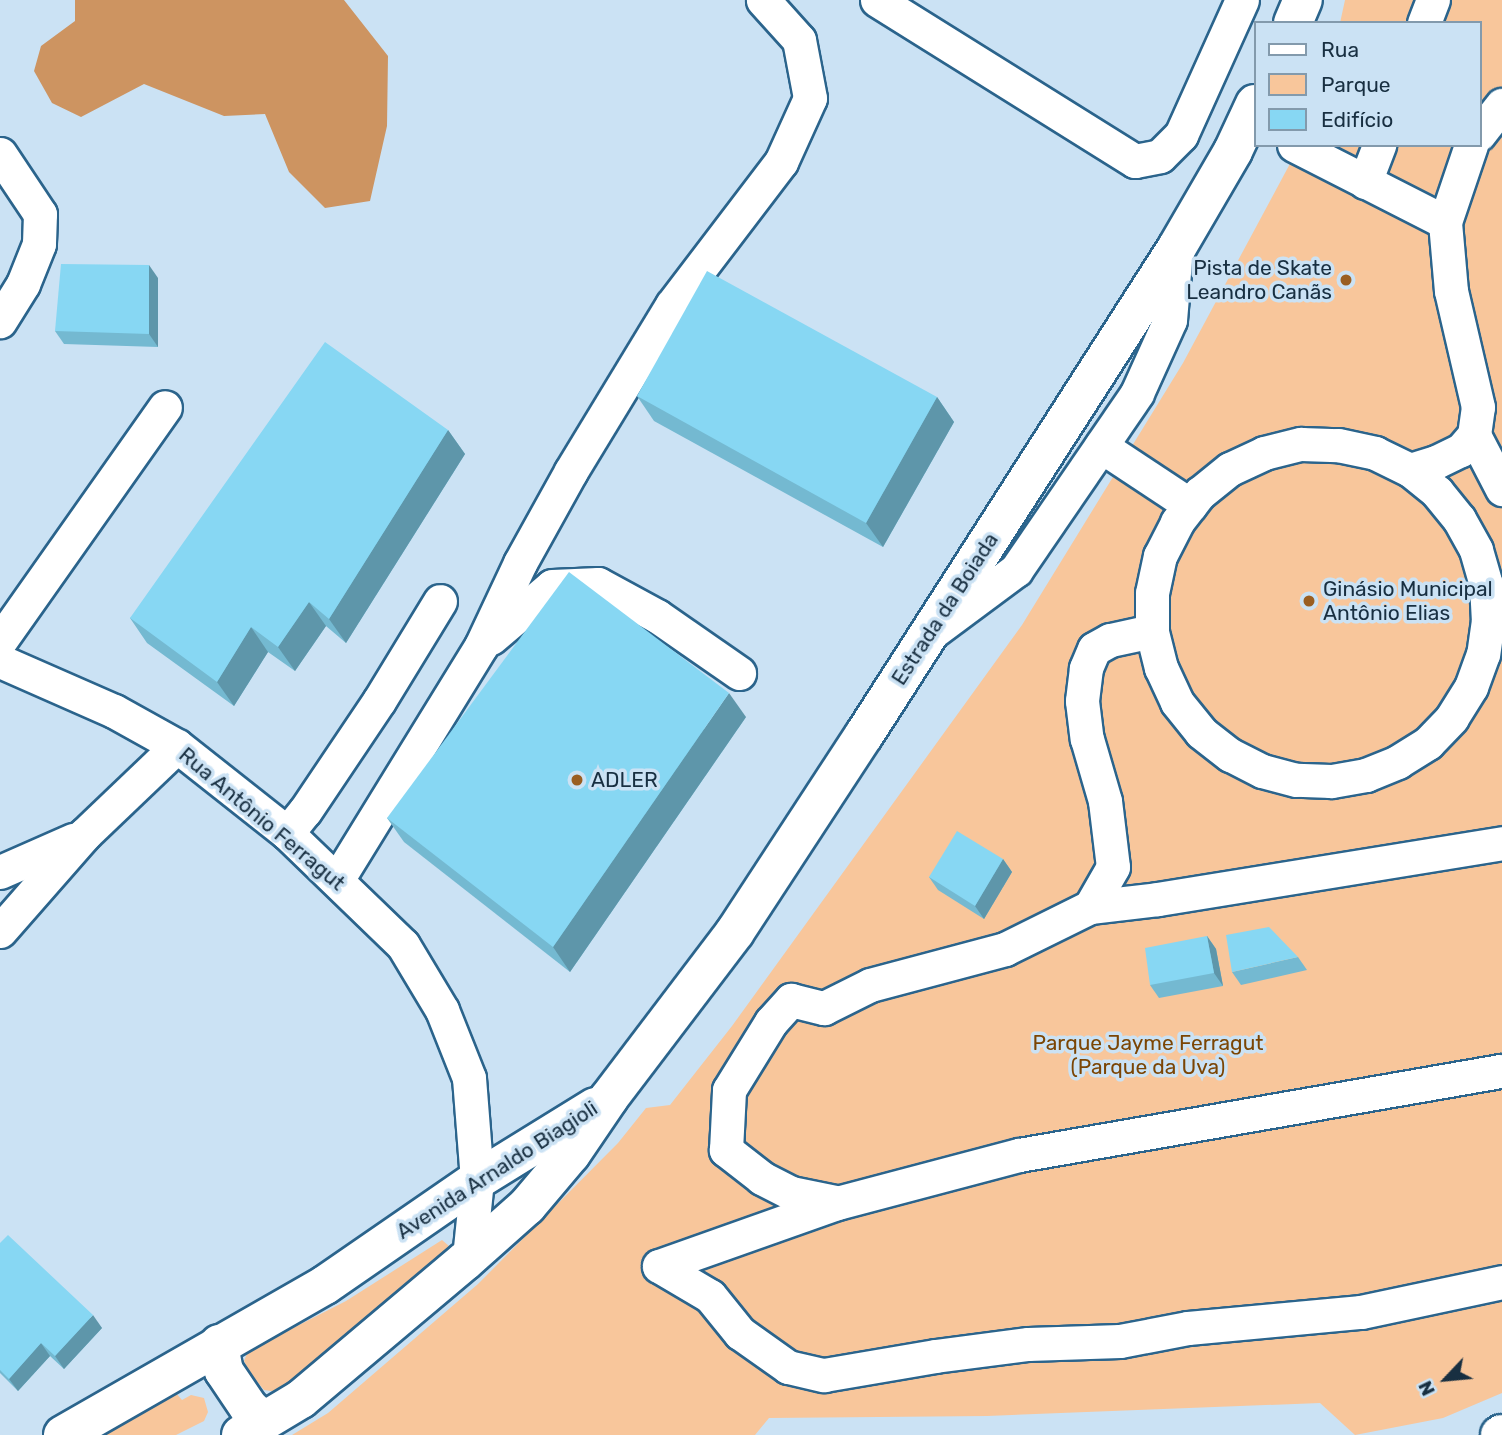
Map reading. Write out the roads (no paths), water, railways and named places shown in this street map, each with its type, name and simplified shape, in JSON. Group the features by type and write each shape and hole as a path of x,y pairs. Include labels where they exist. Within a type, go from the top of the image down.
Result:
{"main road":[{"path":"1294,21 1303,0"},
{"name":"Estrada da Boiada","path":"609,1098 735,932 1176,249 1253,117"},
{"name":"Avenida Arnaldo Biagioli","path":"63,1435 325,1285 477,1180 609,1098"},
{"name":"Avenida Arnaldo Biagioli","path":"252,1428 301,1399 527,1206 570,1154 609,1098"},
{"path":"219,1344 223,1371 249,1408 252,1428"}],"street":[{"path":"337,880 481,646 520,563 571,471 672,305 781,162 810,98 799,40 763,0"},
{"path":"877,0 1135,161 1160,156 1181,135 1242,0"},
{"path":"1425,21 1433,0"},
{"path":"1481,131 1502,105"},
{"path":"1298,147 1445,222"},
{"path":"1365,181 1378,147"},
{"path":"1410,470 1461,450 1474,435 1478,407 1451,291 1445,222 1470,147"},
{"path":"0,154 40,214 39,244 23,284 0,321"},
{"path":"929,634 1016,570 1137,393 1170,320 1176,249"},
{"path":"0,641 165,407"},
{"path":"1474,435 1502,489"},
{"path":"1301,444 1338,445 1375,453 1410,470 1437,492 1460,519 1471,540 1486,584 1488,620 1479,666 1471,688 1452,718 1428,743 1398,762 1366,775 1331,781 1296,780 1262,771 1230,755 1201,732 1177,702 1161,668 1152,631 1152,593 1160,556 1177,522 1190,505 1230,469 1264,453 1301,444"},
{"path":"1101,446 1190,505"},
{"path":"481,646 552,586 598,584 657,616 739,673"},
{"path":"287,833 379,701 440,601"},
{"path":"1090,907 1113,867 1105,801 1087,739 1082,701 1086,668 1094,649 1110,639 1152,631"},
{"name":"Rua Antônio Ferragut","path":"0,661 114,711 177,746 287,833 403,945 442,1010 470,1078 477,1180 469,1257"},
{"path":"0,931 85,834 177,746"},
{"path":"0,872 85,834"},
{"path":"837,1203 791,1193 762,1178 726,1150 729,1090 771,1022 791,1000 824,1007 870,985 1005,948 1090,907 1158,899 1502,843"},
{"path":"1502,1071 1019,1155 837,1203 659,1266 709,1296 740,1333 788,1367 824,1376 935,1356 1028,1344 1121,1341 1188,1328 1362,1312 1502,1282"}],"place":[{"name":"Pista de Skate Leandro Canãs","path":"1346,280"},
{"name":"Ginásio Municipal Antônio Elias","path":"1309,601"},
{"name":"ADLER","path":"577,780"}],"park label":[{"name":"Parque Jayme Ferragut (Parque da Uva)","path":"1148,1055"}]}
